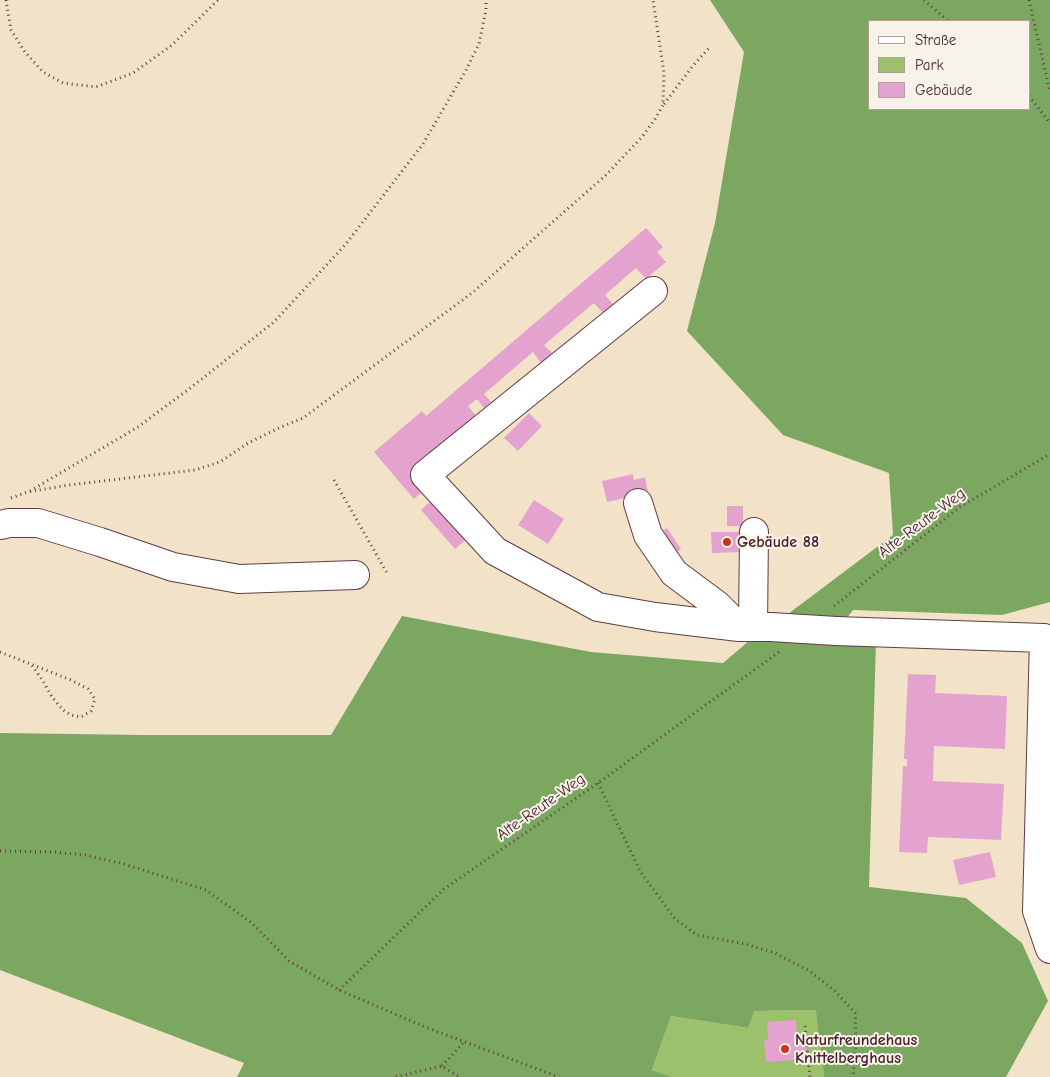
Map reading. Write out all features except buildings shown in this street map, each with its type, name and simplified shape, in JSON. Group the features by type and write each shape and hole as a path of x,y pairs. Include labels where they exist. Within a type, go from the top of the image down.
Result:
{"lane":[{"path":"653,291 425,475 495,551 598,607 656,617 754,627 833,620 1047,637 1037,911 1050,949"},
{"path":"638,503 648,536 674,573 717,605 754,627"},
{"path":"0,525 9,523 38,524 100,542 173,567 239,579 355,575"},
{"path":"754,532 754,627"}],"path":[{"path":"6,0 11,30 25,52 42,72 63,83 96,87 133,73 164,51 218,0"},
{"path":"9,499 27,492 138,426 189,389 274,322 345,245 423,144 479,44 486,10 486,0"},
{"path":"653,0 664,73 663,105"},
{"path":"924,0 947,20"},
{"path":"1028,0 1050,92"},
{"path":"27,492 195,470 220,462 248,443 302,418 472,293 606,175 642,137 656,119 663,105 709,48"},
{"path":"1030,97 1050,123"},
{"name":"Alte-Reute-Weg","path":"833,620 960,507 1050,454"},
{"path":"334,480 387,573"},
{"path":"0,652 31,664 71,680 88,689 95,699 91,711 81,717 71,715 63,710 52,697 31,664"},
{"name":"Alte-Reute-Weg","path":"339,990 444,890 598,783 770,659"},
{"path":"598,783 640,871 675,919 697,934 745,944 775,953 808,970 835,991 855,1013 854,1077"},
{"path":"0,851 54,852 85,855 124,864 206,890 252,923 289,961 316,978 339,990 425,1027 559,1077"},
{"path":"805,1026 810,1077"},
{"path":"396,1077 442,1066 464,1042"},
{"path":"442,1066 460,1077"}],"green space":[{"path":"710,0 1050,0 1050,602 1002,615 853,610 843,623 780,620 893,535 889,473 783,435 687,331 715,223 744,52"},
{"path":"402,616 591,652 723,663 756,635 876,640 869,887 966,898 1022,943 1048,1001 1006,1077 824,1077 816,1010 754,1011 748,1028 671,1016 652,1070 672,1077 237,1077 244,1063 0,970 0,733 331,735"},
{"path":"817,1010 824,1077 672,1077 652,1070 671,1016 748,1028 753,1011"}],"place":[{"name":"Gebäude 88","path":"727,542"},
{"name":"Naturfreundehaus Knittelberghaus","path":"785,1049"}]}
